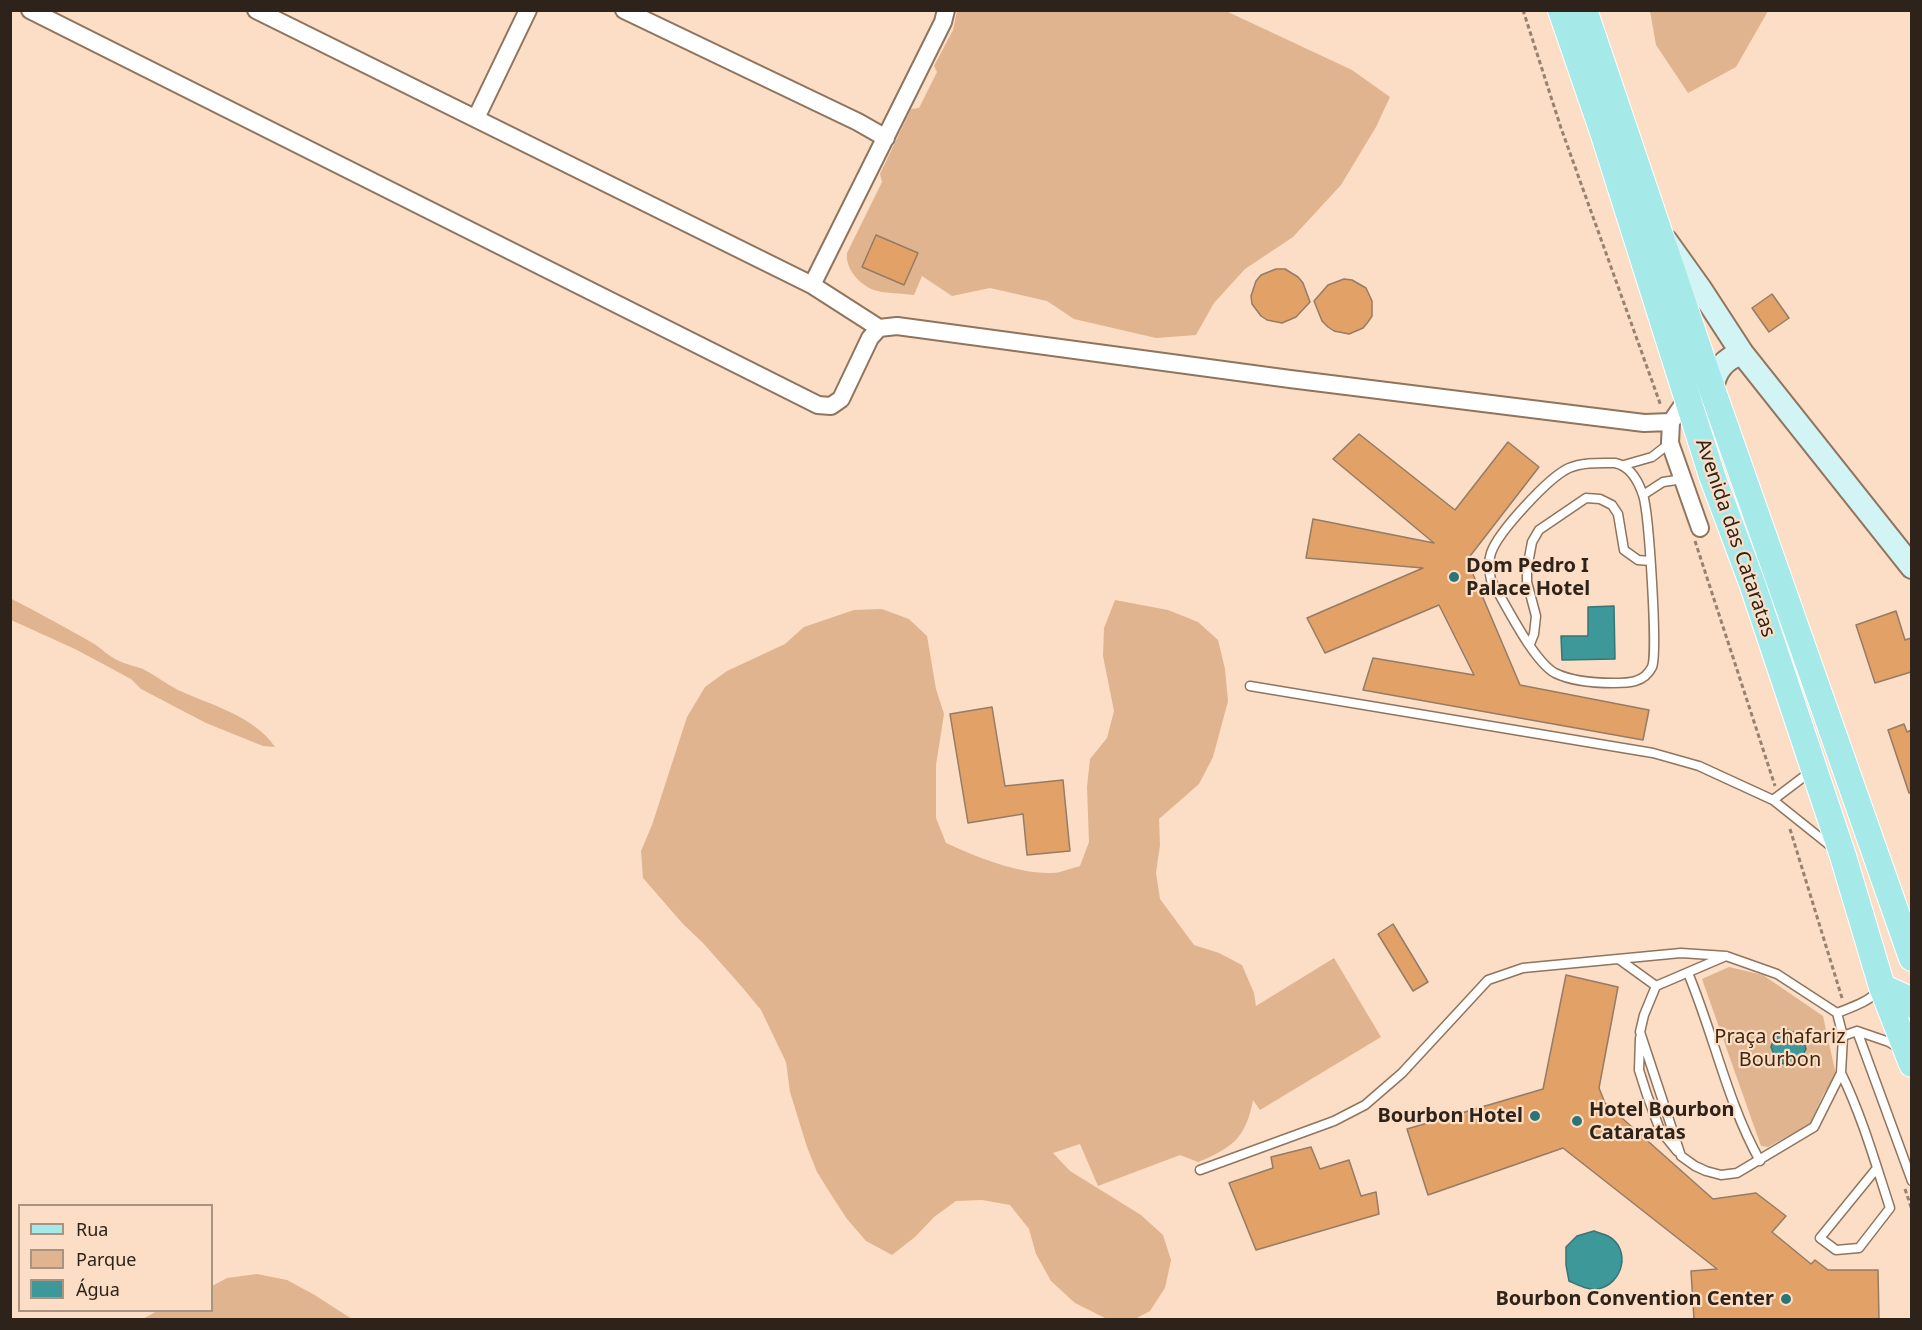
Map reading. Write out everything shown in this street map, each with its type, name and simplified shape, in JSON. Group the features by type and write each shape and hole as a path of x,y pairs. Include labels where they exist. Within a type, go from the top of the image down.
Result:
{"main road":[{"name":"Avenida das Cataratas","path":"1561,10 1604,135 1911,958"},
{"name":"Avenida das Cataratas","path":"1584,10 1656,228 1700,393 1712,476 1752,583 1843,856 1882,987 1910,1059"},
{"path":"1882,987 1906,998 1911,1005"}],"street":[{"path":"30,10 818,405 831,406 841,399 870,338 879,328"},
{"path":"256,10 812,285 879,328 916,327 1290,379 1644,423 1663,422 1700,393 1721,365 1742,353"},
{"path":"476,118 528,10"},
{"path":"624,10 886,138"},
{"path":"812,285 943,22 946,10"},
{"path":"1656,228 1701,290 1742,353 1911,567"},
{"path":"1663,422 1683,479 1697,532"},
{"path":"1683,479 1712,476"}],"lane":[{"path":"1624,465 1643,495 1650,561 1655,658 1652,666 1642,678 1629,683 1603,683 1561,675 1543,663 1491,580 1490,559 1495,544 1544,485 1563,471 1579,464 1624,465 1652,457 1670,443"},
{"path":"1643,495 1663,482 1683,479"},
{"path":"1530,644 1534,634 1536,616 1530,595 1527,569 1532,542 1539,530 1586,498 1600,499 1612,505 1618,514 1624,550 1638,560 1650,561"},
{"path":"1250,686 1653,753 1699,766 1776,798 1783,807 1843,856"},
{"path":"1776,798 1813,770"},
{"path":"1200,1170 1334,1121 1365,1105 1402,1073 1488,980 1523,968 1681,953 1726,956 1777,974 1841,1011"},
{"path":"1726,956 1656,986 1644,1015 1640,1032 1639,1070 1660,1130 1682,1156 1695,1166 1720,1175 1737,1173 1814,1127 1841,1073 1844,1036 1841,1011"},
{"path":"1620,960 1656,986"},
{"path":"1688,973 1722,1071 1760,1161"},
{"path":"1841,1011 1876,994 1882,987"},
{"path":"1844,1036 1857,1031 1890,1042 1910,1059"},
{"path":"1857,1031 1911,1181"},
{"path":"1640,1032 1682,1156"},
{"path":"1841,1073 1855,1102 1890,1208 1859,1248 1836,1250 1820,1238 1876,1168"}],"path":[{"path":"1523,10 1565,140 1661,408 1663,422"},
{"path":"1697,532 1776,798"},
{"path":"1783,807 1841,1011"},
{"path":"1904,1188 1911,1210"}],"green space":[{"path":"1650,10 1768,11 1736,67 1688,93 1656,45"},
{"path":"957,11 1226,11 1352,70 1390,97 1376,127 1341,185 1293,237 1245,269 1214,303 1196,335 1156,338 1074,319 1047,301 990,288 952,296 922,276 914,295 874,290 854,276 848,265 847,253 882,182 880,174 911,109 919,108 937,72 934,66 953,30"},
{"path":"10,598 91,642 117,660 143,669 178,690 244,719 266,736 275,747 263,746 206,723 141,689 131,679 75,649 11,620"},
{"path":"1115,600 1168,610 1198,622 1218,640 1225,669 1228,701 1213,757 1199,784 1159,819 1160,845 1156,873 1160,899 1194,945 1219,953 1242,965 1254,993 1256,1006 1334,958 1381,1037 1260,1110 1253,1100 1246,1123 1236,1140 1220,1152 1198,1162 1180,1155 1098,1186 1080,1144 1053,1153 1070,1171 1141,1215 1163,1235 1171,1260 1165,1288 1150,1311 1135,1319 1107,1319 1075,1303 1051,1281 1036,1254 1029,1229 1010,1205 982,1200 956,1201 934,1217 915,1237 892,1255 866,1241 847,1219 817,1172 790,1092 786,1062 761,1010 643,878 641,851 652,825 687,717 705,687 727,671 785,644 804,627 854,610 882,609 909,619 927,636 936,689 944,714 936,765 936,818 946,843 984,859 1025,871 1055,873 1080,866 1089,842 1087,787 1090,759 1107,738 1114,711 1103,656 1104,628"},
{"name":"Praça chafariz Bourbon","path":"1729,967 1763,975 1823,1016 1836,1075 1823,1095 1810,1124 1768,1147 1761,1146 1702,979"},
{"path":"257,1274 287,1280 352,1319 143,1319 155,1312 213,1312 213,1285 227,1278"}],"water":[{"path":"1614,606 1615,659 1562,660 1561,636 1588,636 1588,607"},
{"path":"1787,1030 1802,1035 1806,1049 1799,1063 1788,1066 1776,1060 1771,1047 1776,1033"},
{"path":"1594,1231 1608,1236 1615,1242 1622,1257 1618,1274 1613,1281 1597,1289 1583,1287 1569,1281 1566,1265 1566,1247 1577,1236"}],"building":[{"path":"876,235 918,253 904,285 862,267"},
{"path":"1276,269 1285,269 1298,277 1303,283 1310,302 1296,317 1282,323 1267,320 1261,316 1252,304 1251,296 1256,281 1261,275"},
{"path":"1344,279 1352,280 1366,288 1372,301 1372,316 1368,322 1363,328 1349,334 1334,331 1328,327 1322,321 1314,301 1328,285"},
{"path":"1772,294 1789,318 1769,332 1752,308"},
{"path":"1359,434 1455,510 1508,442 1539,467 1467,560 1520,685 1649,710 1643,740 1363,690 1373,658 1474,675 1439,605 1325,653 1307,618 1423,568 1306,558 1313,519 1434,543 1333,459"},
{"path":"1896,611 1905,640 1911,638 1911,672 1875,683 1856,625"},
{"path":"992,707 1005,786 1063,780 1070,851 1027,855 1023,814 968,823 950,714"},
{"path":"1904,724 1907,732 1911,730 1911,793 1909,793 1888,730"},
{"path":"1393,924 1428,982 1413,991 1378,934"},
{"name":"Bourbon Hotel","path":"1566,975 1618,987 1599,1088 1605,1103 1713,1199 1756,1193 1786,1216 1772,1232 1811,1264 1815,1260 1828,1270 1878,1270 1879,1320 1694,1320 1691,1271 1717,1269 1563,1148 1428,1195 1407,1129 1543,1089"},
{"path":"1311,1147 1320,1169 1349,1160 1361,1196 1376,1192 1379,1214 1256,1250 1229,1183 1273,1168 1271,1157"}],"place":[{"name":"Dom Pedro I Palace Hotel","path":"1454,577"},
{"name":"Bourbon Hotel","path":"1535,1116"},
{"name":"Hotel Bourbon Cataratas","path":"1577,1121"},
{"name":"Bourbon Convention Center","path":"1786,1299"}]}
